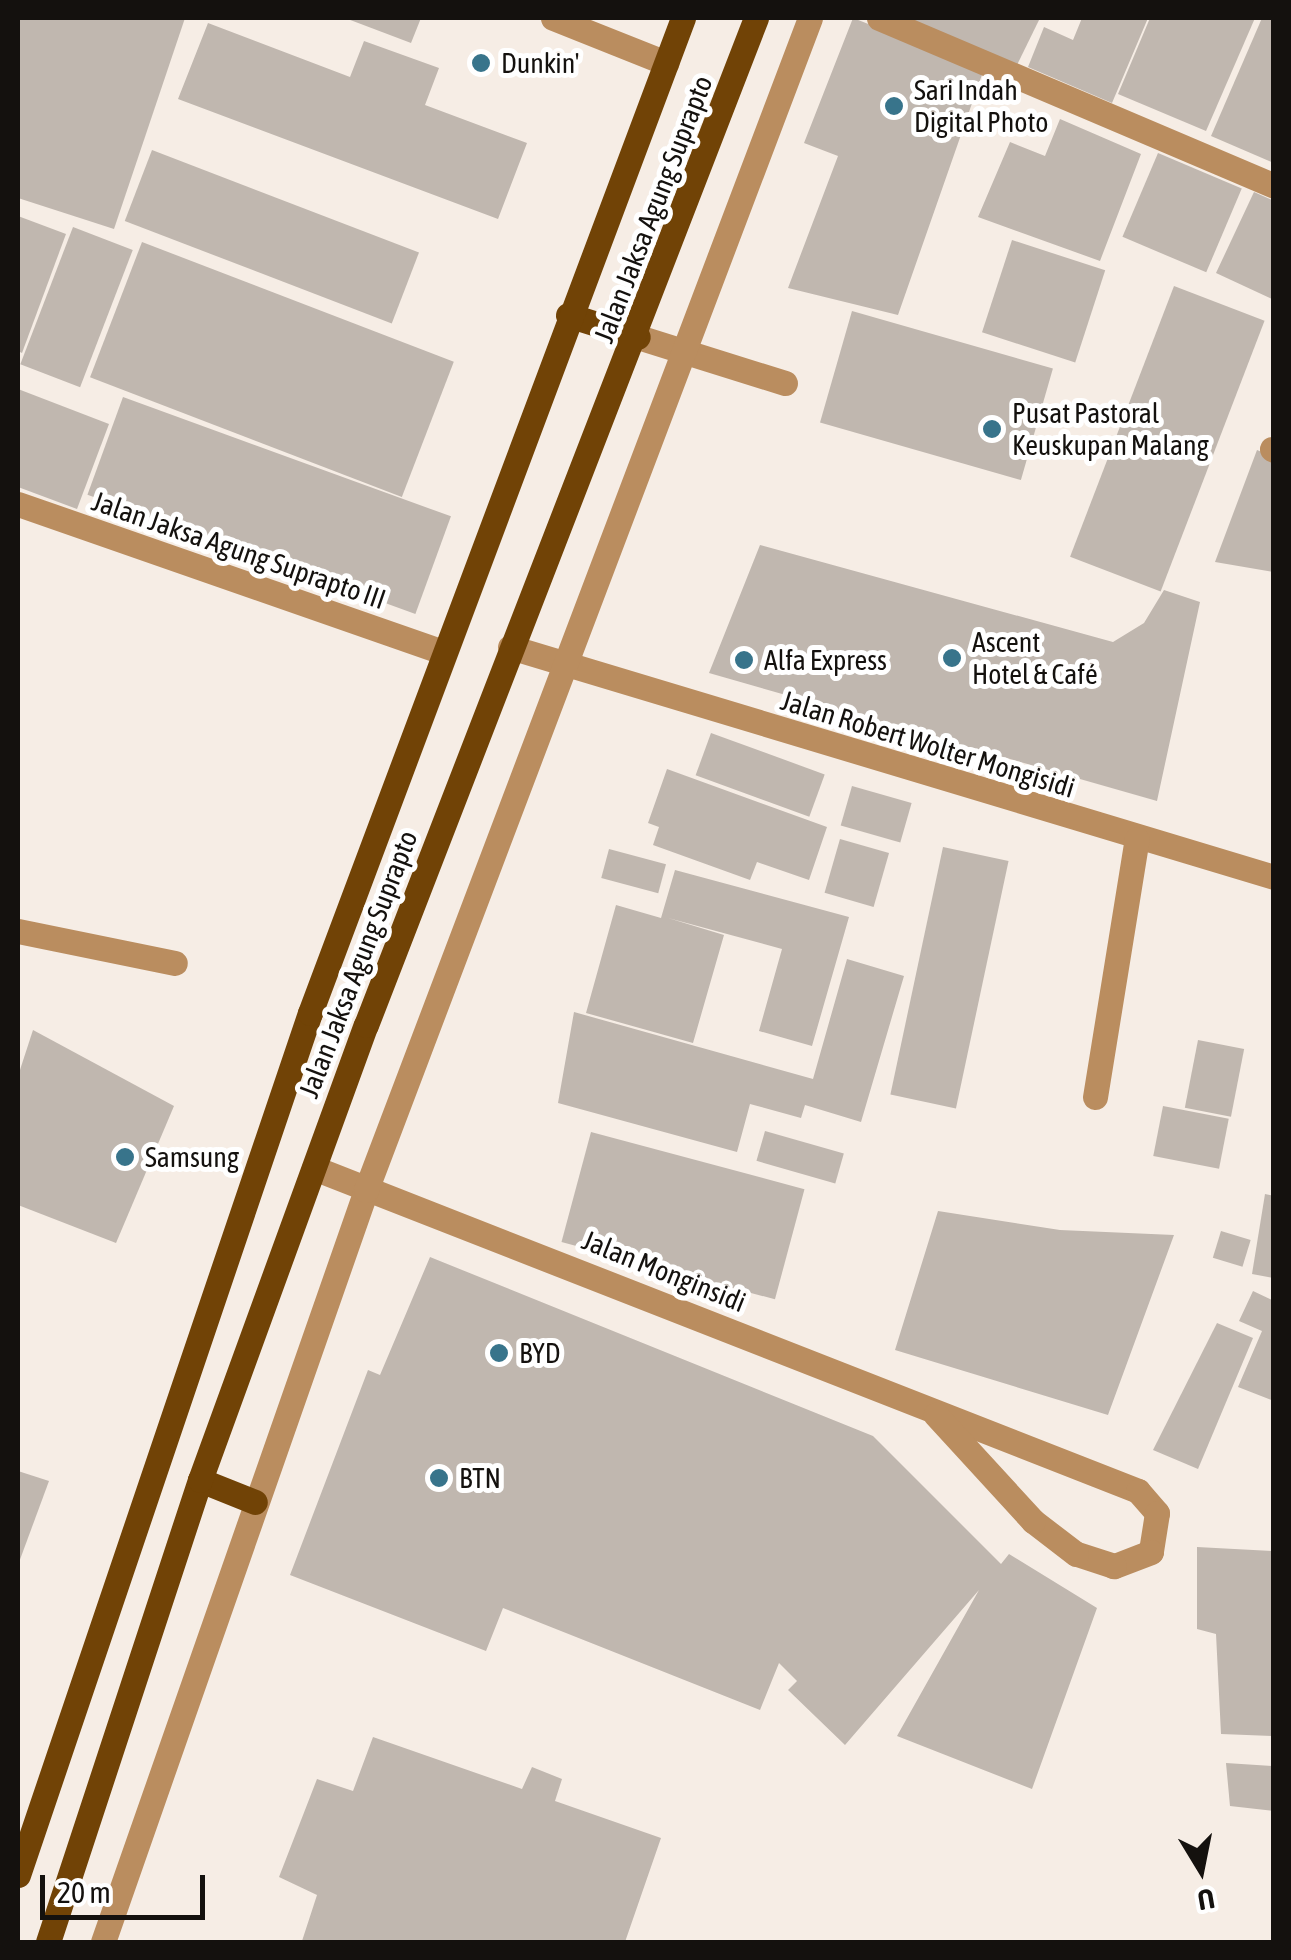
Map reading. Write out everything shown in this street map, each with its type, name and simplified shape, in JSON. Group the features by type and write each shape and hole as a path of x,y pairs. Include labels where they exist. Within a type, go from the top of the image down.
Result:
{"main road":[{"name":"Jalan Jaksa Agung Suprapto","path":"18,1875 441,651 683,18"},
{"name":"Jalan Jaksa Agung Suprapto","path":"48,1942 200,1480 314,1168 510,647 638,337 756,18"},
{"path":"568,315 638,337"},
{"path":"200,1480 255,1502"}],"street":[{"path":"553,18 666,63"},
{"path":"103,1942 366,1190 561,665 688,353 810,18"},
{"path":"878,18 1274,186"},
{"path":"638,337 785,383"},
{"name":"Jalan Jaksa Agung Suprapto III","path":"18,504 441,651"},
{"name":"Jalan Robert Wolter Mongisidi","path":"510,647 1137,839 1274,877"},
{"path":"1095,1096 1137,839"},
{"path":"18,931 174,963"},
{"name":"Jalan Monginsidi","path":"314,1168 366,1190 460,1219 936,1415 1138,1491 1157,1514 1151,1552 1114,1566 1076,1554 1033,1521 936,1415"}],"building":[{"path":"18,18 185,18 114,229 18,198"},
{"path":"345,18 421,18 411,43"},
{"path":"853,18 984,69 898,315 788,288 838,156 804,143"},
{"path":"906,18 1040,18 1017,65"},
{"path":"1082,18 1148,18 1112,103 1028,67 1044,27 1073,40"},
{"path":"1150,18 1255,18 1206,131 1118,94"},
{"path":"1262,18 1274,18 1274,163 1211,136"},
{"path":"208,23 350,77 364,41 439,68 425,105 527,143 498,219 178,99"},
{"path":"1060,119 1141,154 1100,261 978,217 1010,142 1045,156"},
{"path":"152,150 419,252 392,323 125,221"},
{"path":"1158,153 1242,189 1206,272 1122,237"},
{"path":"1254,192 1274,201 1274,300 1216,273"},
{"path":"18,216 66,234 22,353 18,351"},
{"path":"73,227 133,250 80,387 20,364"},
{"path":"1012,240 1105,270 1075,363 982,332"},
{"path":"142,242 454,362 402,497 90,377"},
{"path":"1174,286 1265,321 1161,592 1070,557"},
{"path":"852,311 1053,369 1021,480 820,423"},
{"path":"18,389 109,424 77,509 18,487"},
{"path":"123,397 451,516 415,614 87,495"},
{"path":"1257,450 1274,457 1274,572 1215,562"},
{"name":"Ascent Hotel & Café","path":"760,545 1113,642 1144,623 1164,590 1200,602 1157,801 709,673"},
{"path":"711,733 825,774 809,817 696,775"},
{"path":"667,769 827,827 809,880 757,862 750,880 653,845 659,827 648,823"},
{"path":"852,786 912,803 900,843 841,825"},
{"path":"840,839 889,853 874,907 825,893"},
{"path":"943,847 1009,861 956,1108 890,1094"},
{"path":"609,849 666,864 658,893 601,878"},
{"path":"675,870 849,917 812,1046 759,1031 782,949 668,918 724,935 693,1043 586,1013 616,905 661,918"},
{"path":"847,959 904,976 861,1122 805,1105 801,1118 750,1104 737,1152 558,1103 574,1012 813,1079"},
{"path":"33,1030 174,1106 116,1243 18,1205 18,1076"},
{"path":"1198,1040 1244,1049 1231,1117 1185,1108"},
{"path":"1163,1106 1229,1119 1219,1169 1153,1156"},
{"path":"765,1131 844,1154 835,1183 756,1161"},
{"path":"591,1132 804,1189 775,1299 561,1242"},
{"path":"1265,1194 1274,1196 1274,1278 1252,1274"},
{"path":"938,1211 1060,1230 1174,1235 1108,1415 895,1350"},
{"path":"1221,1231 1251,1240 1242,1267 1213,1258"},
{"path":"430,1257 873,1436 1001,1564 1009,1554 1097,1608 1032,1789 897,1736 979,1590 845,1745 788,1690 797,1681 779,1663 760,1710 503,1608 486,1651 290,1575 368,1370 380,1375"},
{"path":"1253,1291 1274,1301 1274,1401 1238,1387 1262,1331 1239,1321"},
{"path":"1217,1323 1253,1338 1198,1469 1153,1450"},
{"path":"18,1471 49,1481 18,1565"},
{"path":"1197,1547 1274,1551 1274,1736 1221,1734 1216,1634 1197,1629"},
{"path":"373,1737 522,1789 532,1767 562,1779 555,1801 661,1838 625,1942 302,1941 317,1895 279,1877 317,1779 353,1791"},
{"path":"1226,1763 1274,1766 1274,1811 1230,1806"}],"place":[{"name":"Dunkin'","path":"481,63"},
{"name":"Sari Indah Digital Photo","path":"894,106"},
{"name":"Pusat Pastoral Keuskupan Malang","path":"992,429"},
{"name":"Ascent Hotel & Café","path":"952,658"},
{"name":"Alfa Express","path":"744,660"},
{"name":"Samsung","path":"125,1157"},
{"name":"BYD","path":"499,1353"},
{"name":"BTN","path":"439,1478"}]}
